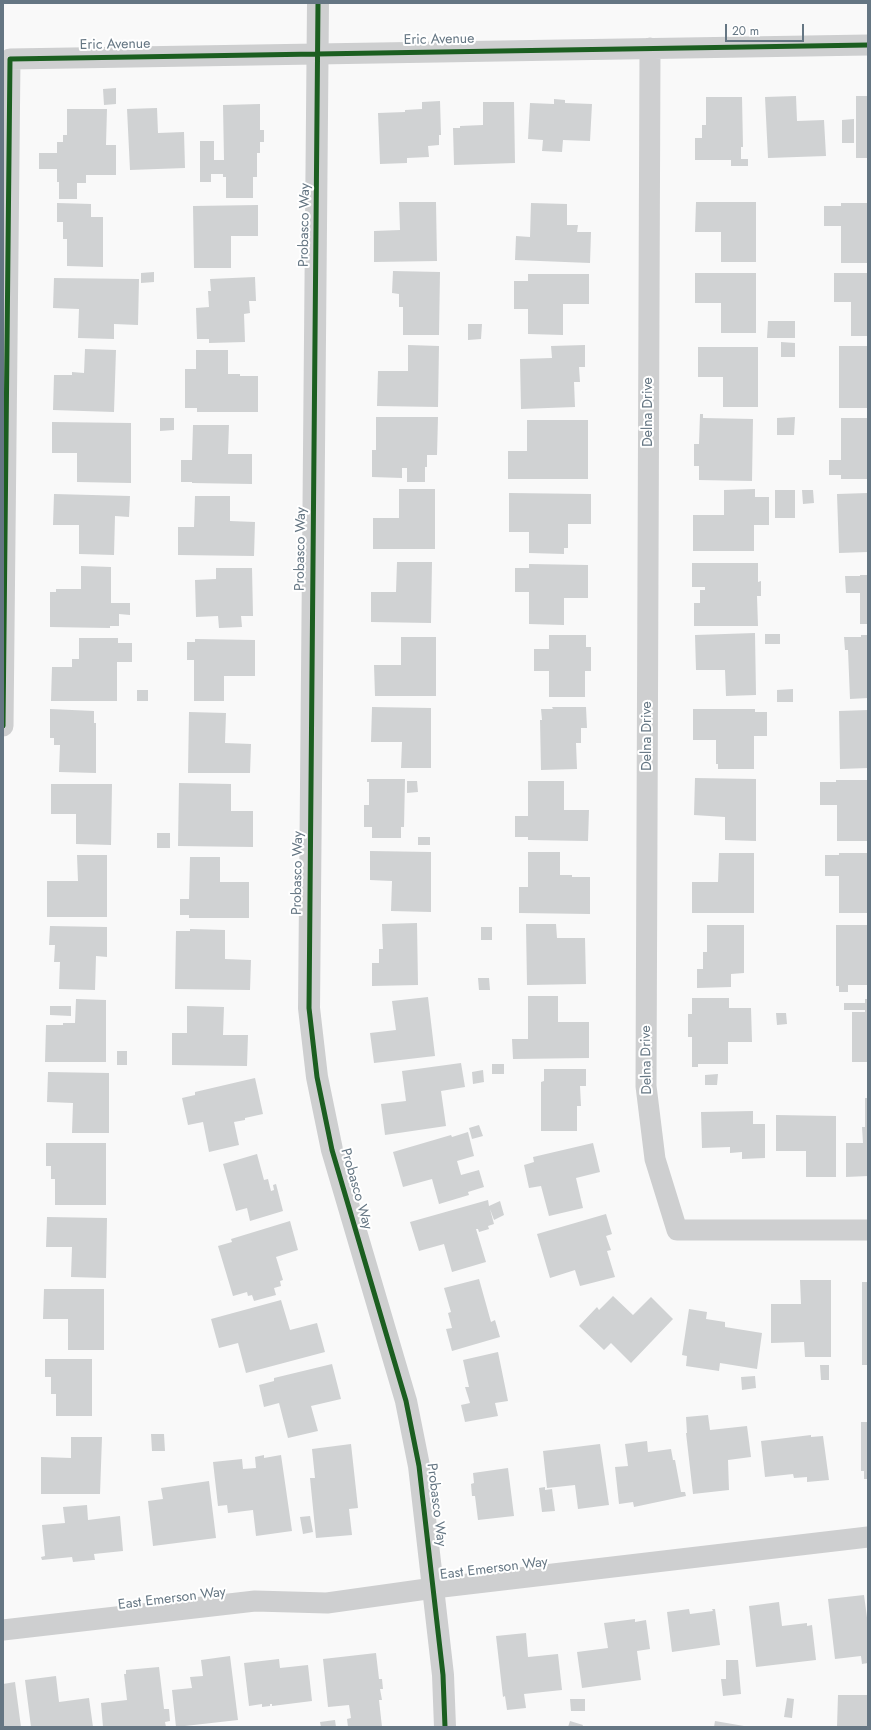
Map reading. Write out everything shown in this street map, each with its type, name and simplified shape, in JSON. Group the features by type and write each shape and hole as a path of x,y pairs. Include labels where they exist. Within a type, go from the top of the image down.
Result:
{"street":[{"name":"Probasco Way","path":"318,3 309,1008 317,1077 332,1150 406,1401 419,1466 443,1675 445,1727"},
{"name":"Eric Avenue","path":"4,470 10,59 868,45"},
{"name":"Delna Drive","path":"650,48 646,1086 655,1159 677,1230 868,1230"},
{"path":"3,726 4,470"},
{"name":"East Emerson Way","path":"3,1630 255,1601 327,1603 434,1588 868,1537"}],"building":[{"path":"116,88 116,104 104,105 103,89"},
{"path":"796,96 797,121 824,120 826,156 768,158 765,97"},
{"path":"856,96 868,96 868,158 856,158"},
{"path":"706,97 742,97 743,147 741,147 741,159 748,159 748,166 731,166 731,160 695,160 695,138 702,138 702,125 706,125"},
{"path":"554,99 565,100 565,103 592,104 590,141 563,140 562,152 542,151 543,140 528,139 530,103 554,104"},
{"path":"440,101 441,135 439,135 439,145 428,146 429,157 407,158 407,163 380,164 378,113 405,112 405,110 422,109 422,102"},
{"path":"483,102 514,102 515,163 454,165 453,128 460,128 460,126 483,125"},
{"path":"260,104 260,130 264,130 264,142 260,142 260,153 257,153 257,177 253,177 253,198 226,198 226,177 223,177 223,174 211,174 211,182 200,182 200,141 214,141 214,160 224,160 223,105"},
{"path":"157,108 158,133 184,132 185,168 130,170 127,109"},
{"path":"67,109 107,109 106,145 116,145 116,175 86,175 86,183 77,183 77,199 59,199 57,169 39,169 39,153 57,153 57,142 63,142 63,135 67,135"},
{"path":"854,119 854,143 842,143 842,120"},
{"path":"399,202 436,202 437,261 374,262 374,231 400,230"},
{"path":"696,202 756,202 756,262 721,262 721,232 695,232"},
{"path":"57,203 91,204 91,217 103,217 103,267 67,266 67,239 63,239 63,222 57,222"},
{"path":"531,203 567,204 567,225 578,225 577,232 591,232 590,263 515,260 516,236 530,237"},
{"path":"841,203 868,203 868,263 841,263 841,226 824,226 824,206 841,206"},
{"path":"258,205 258,236 231,236 231,268 194,268 193,206"},
{"path":"393,271 440,272 439,335 403,335 403,307 399,307 399,294 392,293"},
{"path":"154,272 154,282 141,283 141,273"},
{"path":"695,273 756,273 756,333 721,333 721,303 695,303"},
{"path":"834,273 868,273 868,336 851,336 851,302 834,302"},
{"path":"528,274 589,274 589,304 563,304 563,335 528,334 528,309 514,309 514,281 528,281"},
{"path":"255,277 256,301 249,301 250,313 244,314 245,342 209,343 209,339 197,339 196,308 209,307 208,291 211,291 210,279"},
{"path":"54,278 139,279 138,325 114,324 114,339 78,338 79,309 53,308"},
{"path":"768,321 795,321 795,338 767,338"},
{"path":"468,324 482,324 481,339 468,340"},
{"path":"781,342 795,343 795,357 781,357"},
{"path":"408,345 439,346 438,407 377,406 378,371 408,371"},
{"path":"585,345 585,367 579,367 580,382 574,382 575,407 521,409 520,359 552,358 551,346"},
{"path":"839,346 868,346 868,408 839,408"},
{"path":"698,347 758,347 758,407 723,407 723,377 698,377"},
{"path":"85,349 116,350 114,412 53,410 54,375 72,375 72,372 84,373"},
{"path":"196,350 228,350 228,374 258,376 258,412 197,412 197,408 185,408 185,369 196,369"},
{"path":"700,414 703,414 703,418 753,419 752,481 699,480 699,466 694,466 694,444 699,444"},
{"path":"376,417 438,417 437,455 427,455 425,482 407,482 407,468 402,468 402,478 372,477 372,450 376,450"},
{"path":"795,417 794,435 777,435 777,418"},
{"path":"160,418 174,418 174,430 160,431"},
{"path":"841,418 868,418 868,479 841,479 841,475 829,475 829,460 841,460"},
{"path":"527,420 588,420 588,479 508,479 508,451 527,451"},
{"path":"52,422 131,423 131,483 77,482 77,453 52,453"},
{"path":"193,425 229,425 228,454 252,454 252,484 181,482 181,460 192,460"},
{"path":"399,489 435,489 435,549 373,549 373,518 399,518"},
{"path":"755,489 755,497 769,497 769,525 754,525 754,551 693,551 693,515 724,515 724,490"},
{"path":"775,490 795,490 795,518 775,518"},
{"path":"802,490 813,490 814,503 803,504"},
{"path":"509,493 591,494 591,524 568,524 568,548 564,548 564,554 529,553 529,532 509,532"},
{"path":"868,493 868,552 839,553 837,494"},
{"path":"54,494 130,496 129,517 115,516 114,555 79,554 79,525 53,525"},
{"path":"195,496 230,496 230,521 255,522 254,556 178,555 178,527 194,527"},
{"path":"397,562 432,562 431,623 371,622 371,592 396,592"},
{"path":"692,563 758,563 758,582 761,581 761,596 757,596 758,626 694,626 694,603 700,603 700,590 705,590 705,587 692,587"},
{"path":"529,564 588,565 588,598 564,598 564,625 529,624 529,592 515,592 515,568 529,568"},
{"path":"81,566 111,567 111,603 130,603 130,615 119,614 119,626 110,626 110,628 50,627 50,592 56,592 56,589 81,589"},
{"path":"216,568 252,568 253,616 241,616 242,627 219,628 218,616 196,617 195,580 216,579"},
{"path":"868,575 868,624 860,624 860,593 846,593 845,576"},
{"path":"755,633 756,695 726,696 725,670 696,670 695,635"},
{"path":"765,634 780,634 780,644 765,644"},
{"path":"549,635 586,635 586,647 591,647 591,671 585,671 585,697 549,697 549,671 534,671 534,649 549,649"},
{"path":"861,635 868,635 868,698 850,699 848,650 845,650 844,637 861,637"},
{"path":"401,637 436,637 436,696 375,696 374,665 401,665"},
{"path":"79,638 118,638 118,643 132,643 132,662 117,662 117,701 51,701 52,667 72,667 72,659 79,659"},
{"path":"195,639 255,640 255,676 224,676 224,701 194,701 194,660 187,660 187,642 195,642"},
{"path":"793,689 793,702 777,702 777,690"},
{"path":"137,690 148,690 148,701 137,701"},
{"path":"372,707 431,708 431,768 401,768 402,742 371,742"},
{"path":"552,707 586,707 587,728 581,728 581,743 576,743 577,769 541,770 541,709 553,709"},
{"path":"50,709 94,711 94,723 96,723 96,773 59,772 60,745 54,745 54,738 50,738"},
{"path":"693,709 755,709 755,712 767,712 767,736 754,736 754,769 718,769 718,764 716,764 716,740 693,740"},
{"path":"868,710 868,768 840,769 839,711"},
{"path":"189,712 226,713 225,743 251,744 250,773 188,773"},
{"path":"695,778 756,779 756,841 725,840 725,817 694,815"},
{"path":"367,779 405,779 404,827 401,827 401,838 372,838 372,827 364,827 364,805 369,805 369,782 367,782"},
{"path":"836,780 868,780 868,841 837,841 837,805 820,805 820,782 836,782"},
{"path":"407,781 417,781 418,792 407,793"},
{"path":"528,781 564,781 564,810 589,810 588,841 528,840 528,837 515,837 515,816 528,816"},
{"path":"179,783 231,784 231,811 253,811 253,847 178,846"},
{"path":"51,784 112,784 111,845 76,844 76,814 51,814"},
{"path":"157,833 170,833 170,848 157,848"},
{"path":"418,837 430,837 430,845 418,845"},
{"path":"370,851 431,852 431,912 391,911 392,881 370,880"},
{"path":"528,852 560,852 560,875 590,877 590,914 519,913 519,887 528,887"},
{"path":"719,853 754,853 754,913 692,913 692,882 718,882"},
{"path":"839,853 868,853 868,913 839,913 839,876 825,876 825,855 839,855"},
{"path":"77,855 107,855 107,917 47,917 47,881 78,881"},
{"path":"190,857 220,857 220,882 249,882 249,918 189,918 189,915 180,915 180,899 189,899"},
{"path":"417,923 418,985 372,986 372,963 379,963 379,949 383,949 382,924"},
{"path":"526,924 556,924 557,938 585,938 586,984 527,985"},
{"path":"707,925 744,925 744,973 731,974 731,987 697,988 697,969 703,969 703,952 707,952"},
{"path":"836,925 868,925 868,985 848,985 848,992 839,992 839,986 836,986"},
{"path":"50,926 107,927 107,957 96,956 95,990 59,989 60,962 54,962 55,945 49,945"},
{"path":"481,927 492,927 492,940 481,940"},
{"path":"190,929 225,930 225,959 251,960 250,990 175,989 176,931 190,931"},
{"path":"478,978 489,978 490,990 479,990"},
{"path":"528,996 558,996 558,1022 589,1022 589,1058 513,1059 512,1039 528,1039"},
{"path":"428,997 435,1056 374,1063 370,1033 396,1030 392,1001"},
{"path":"692,998 729,998 729,1008 751,1008 752,1042 728,1042 728,1064 698,1064 698,1067 692,1067 692,1037 688,1037 688,1014 692,1014"},
{"path":"76,999 106,1000 106,1062 45,1062 46,1025 75,1023"},
{"path":"865,999 868,999 868,1062 852,1062 852,1012 865,1012 865,1010 844,1010 844,1003 865,1003"},
{"path":"50,1006 71,1006 71,1016 50,1015"},
{"path":"187,1006 224,1007 223,1035 248,1035 247,1066 172,1065 172,1033 187,1033"},
{"path":"776,1013 786,1013 787,1024 777,1025"},
{"path":"117,1051 127,1051 127,1065 117,1065"},
{"path":"461,1063 465,1087 441,1091 446,1126 385,1135 381,1104 406,1101 402,1071"},
{"path":"492,1064 504,1064 504,1074 492,1074"},
{"path":"544,1069 586,1069 586,1086 580,1086 581,1106 577,1106 577,1131 541,1131 541,1082 544,1081"},
{"path":"483,1070 484,1082 473,1084 472,1072"},
{"path":"48,1072 109,1073 109,1133 72,1133 73,1103 47,1102"},
{"path":"718,1074 717,1085 705,1085 705,1075"},
{"path":"255,1078 263,1114 234,1122 239,1145 209,1152 203,1122 188,1125 182,1098 195,1095 195,1092"},
{"path":"865,1098 868,1098 868,1176 846,1177 846,1143 863,1143 862,1127 865,1127"},
{"path":"753,1111 753,1124 765,1124 765,1158 742,1159 742,1152 730,1153 730,1147 702,1148 701,1112"},
{"path":"776,1115 836,1116 836,1177 806,1177 806,1151 776,1151"},
{"path":"479,1125 483,1136 472,1139 469,1128"},
{"path":"468,1132 474,1156 457,1161 461,1175 479,1170 484,1187 468,1192 469,1195 439,1204 432,1179 403,1187 393,1152 451,1135 452,1137"},
{"path":"46,1143 106,1143 106,1205 55,1205 55,1179 51,1179 51,1166 46,1166"},
{"path":"593,1143 600,1172 576,1178 583,1208 549,1216 541,1186 529,1188 524,1165 534,1162 533,1157"},
{"path":"257,1154 264,1180 268,1179 271,1191 274,1190 273,1185 276,1184 283,1211 250,1221 247,1208 236,1211 223,1164"},
{"path":"488,1200 489,1206 500,1201 504,1215 494,1220 490,1209 494,1224 488,1226 489,1229 479,1232 478,1229 476,1229 486,1262 452,1272 444,1244 419,1251 410,1222"},
{"path":"606,1214 612,1234 606,1236 611,1250 607,1251 615,1277 580,1286 575,1270 550,1278 537,1234"},
{"path":"47,1217 107,1218 106,1278 71,1277 72,1247 46,1247"},
{"path":"290,1221 298,1250 276,1257 283,1280 280,1281 281,1286 274,1288 276,1295 254,1301 252,1295 248,1296 247,1292 233,1296 218,1246 232,1242 231,1239"},
{"path":"479,1279 491,1322 495,1320 500,1337 452,1351 446,1329 452,1328 448,1313 451,1312 444,1288"},
{"path":"800,1280 831,1280 831,1357 805,1357 804,1342 771,1343 771,1304 801,1304"},
{"path":"862,1282 868,1282 868,1365 862,1365"},
{"path":"44,1289 104,1289 104,1350 68,1350 68,1319 43,1319"},
{"path":"613,1296 633,1315 651,1297 673,1319 631,1363 611,1343 604,1350 579,1326 597,1307 599,1310"},
{"path":"281,1300 290,1330 317,1323 325,1352 246,1373 238,1343 219,1348 211,1319"},
{"path":"689,1309 707,1312 706,1319 725,1322 725,1327 762,1333 757,1369 720,1363 719,1371 686,1366 687,1356 682,1355"},
{"path":"498,1352 508,1401 495,1403 498,1416 465,1422 461,1405 470,1403 465,1387 469,1387 463,1360"},
{"path":"45,1359 92,1359 92,1416 56,1416 56,1394 51,1394 51,1377 45,1377"},
{"path":"332,1364 341,1399 311,1406 318,1431 288,1438 279,1403 264,1407 259,1385 274,1381 274,1378"},
{"path":"820,1365 829,1365 829,1380 821,1380"},
{"path":"755,1376 756,1388 742,1390 741,1377"},
{"path":"708,1415 710,1430 747,1426 751,1457 728,1460 729,1490 693,1494 686,1433 686,1417"},
{"path":"861,1422 868,1422 868,1479 864,1479 864,1471 861,1471"},
{"path":"151,1434 164,1434 165,1451 152,1451"},
{"path":"811,1435 811,1437 823,1436 829,1480 807,1482 807,1477 794,1478 793,1474 765,1477 761,1441"},
{"path":"71,1437 102,1437 100,1494 41,1494 41,1457 71,1458"},
{"path":"647,1441 648,1452 671,1449 673,1460 675,1460 681,1492 685,1492 686,1496 634,1507 633,1502 619,1504 615,1467 628,1466 625,1444"},
{"path":"351,1444 358,1508 349,1509 352,1535 316,1538 310,1478 315,1478 312,1449"},
{"path":"600,1444 609,1505 578,1509 575,1485 547,1488 543,1451"},
{"path":"264,1455 264,1458 281,1455 292,1531 256,1536 253,1510 228,1513 227,1505 218,1506 213,1462 242,1459 243,1469 256,1468 255,1457"},
{"path":"508,1468 514,1516 478,1520 475,1496 472,1496 471,1484 474,1483 473,1473"},
{"path":"209,1481 216,1538 153,1546 148,1501 163,1499 161,1488"},
{"path":"545,1487 545,1490 552,1489 555,1511 542,1512 539,1488"},
{"path":"87,1505 88,1520 120,1516 123,1551 94,1554 95,1560 73,1562 72,1557 42,1560 41,1557 45,1556 42,1525 65,1523 63,1507"},
{"path":"310,1516 313,1532 303,1534 300,1517"},
{"path":"864,1595 868,1625 868,1663 862,1664 861,1656 835,1659 828,1599"},
{"path":"779,1602 782,1626 807,1623 807,1626 812,1625 816,1660 756,1667 749,1606"},
{"path":"689,1609 690,1614 713,1611 712,1609 715,1609 720,1645 672,1652 667,1612"},
{"path":"635,1619 635,1622 646,1620 650,1649 637,1651 641,1680 582,1688 577,1652 608,1648 604,1623"},
{"path":"526,1633 528,1657 558,1654 562,1690 524,1694 526,1708 507,1710 505,1696 503,1697 496,1636"},
{"path":"376,1653 379,1679 382,1679 383,1689 380,1689 382,1700 379,1700 382,1727 348,1727 347,1719 351,1718 349,1705 328,1707 323,1659"},
{"path":"230,1656 238,1720 176,1727 172,1690 192,1688 190,1677 203,1676 201,1660"},
{"path":"279,1659 280,1668 308,1665 312,1701 272,1706 272,1704 270,1704 270,1706 262,1707 262,1704 249,1706 244,1663"},
{"path":"726,1660 738,1660 741,1694 723,1696 721,1679 726,1679"},
{"path":"159,1667 164,1709 169,1709 170,1721 165,1722 166,1727 103,1727 101,1703 127,1700 124,1674 126,1674 126,1670"},
{"path":"56,1676 59,1702 89,1698 93,1727 31,1727 25,1680"},
{"path":"15,1682 21,1727 3,1727 3,1684"},
{"path":"838,1695 868,1695 868,1727 837,1727"},
{"path":"787,1698 794,1699 792,1718 784,1717"},
{"path":"570,1699 585,1699 585,1711 571,1711"},
{"path":"335,1720 336,1727 321,1727 320,1722"},
{"path":"570,1721 583,1725 582,1727 568,1727"},
{"path":"715,1721 744,1726 744,1727 714,1727"}],"cycle path":[{"path":"318,3 309,1008 317,1077 332,1150 406,1401 419,1466 443,1675 445,1727"},
{"path":"3,726 10,59 868,45"}]}
